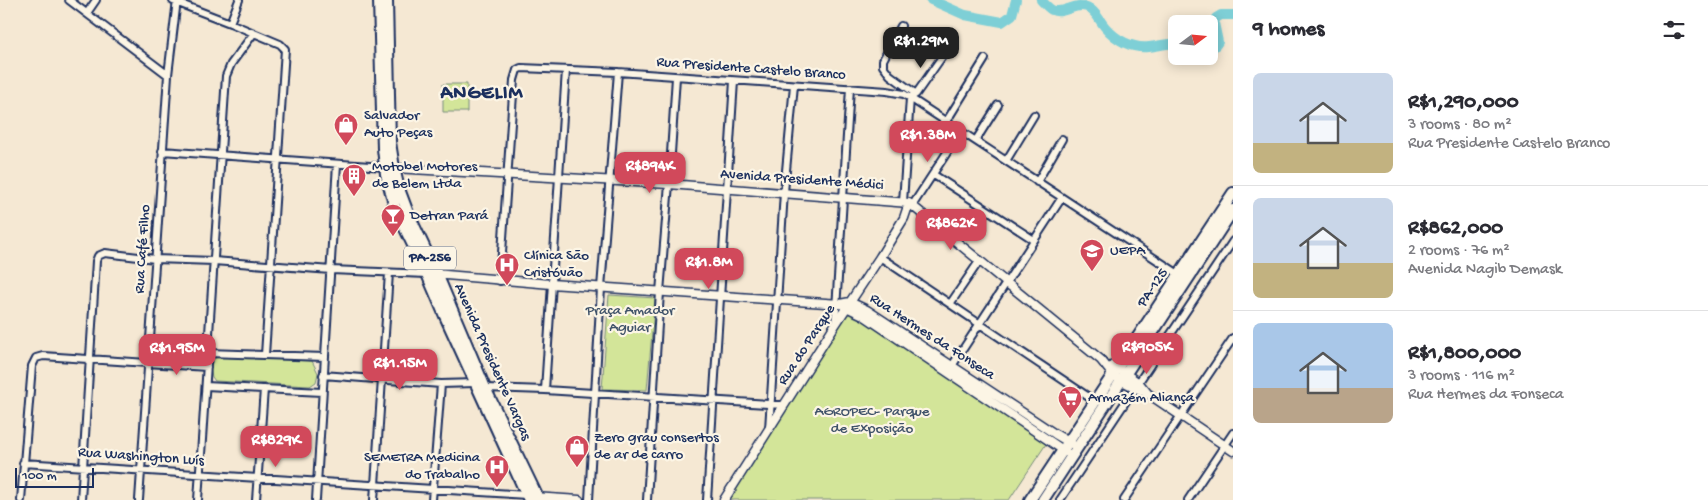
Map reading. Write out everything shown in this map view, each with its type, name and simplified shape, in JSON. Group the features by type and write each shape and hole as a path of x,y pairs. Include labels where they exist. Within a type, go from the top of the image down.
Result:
{"main road":[{"name":"Avenida Presidente Vargas","path":"379,0 382,129 389,167 475,383 533,498"},
{"name":"Avenida Presidente Vargas","path":"387,0 389,167"},
{"name":"PA-125","path":"1043,500 1096,402 1120,374 1180,275 1233,193"},
{"name":"PA-125","path":"1030,500 1071,449 1120,374 1233,210"},
{"path":"1224,225 1233,218"},
{"name":"Avenida Presidente Vargas","path":"432,274 533,498"}],"street":[{"path":"69,0 168,75"},
{"path":"87,13 96,0"},
{"path":"230,22 239,0"},
{"path":"175,1 230,22 280,44 285,49 265,355"},
{"name":"Rua Café Filho","path":"139,500 162,152 175,1"},
{"path":"900,26 883,66 913,96"},
{"path":"198,500 226,76 231,64 254,33"},
{"path":"908,204 913,96 944,54"},
{"path":"946,122 985,59"},
{"name":"Rua Presidente Castelo Branco","path":"508,174 514,80 517,70 521,68 618,72 896,92 913,96 946,122 1180,275"},
{"path":"544,390 566,70"},
{"path":"589,500 601,288 618,72"},
{"path":"647,500 676,77"},
{"path":"707,500 734,81"},
{"path":"769,428 784,192 794,85"},
{"path":"835,325 843,304 843,197 850,88"},
{"path":"976,140 998,105"},
{"path":"1006,161 1034,115"},
{"path":"908,204 934,175 961,132"},
{"path":"1037,182 1062,139"},
{"path":"162,152 389,167"},
{"path":"316,500 337,164"},
{"name":"Avenida Presidente Médici","path":"389,167 559,176 610,182 784,192 908,204"},
{"path":"500,280 508,174"},
{"path":"934,175 1034,240"},
{"path":"950,369 1062,199"},
{"path":"908,204 1120,374 1233,451"},
{"name":"Rua do Parque","path":"724,500 835,325 843,304 880,257 904,218 908,204"},
{"path":"1060,500 1233,241"},
{"path":"81,500 96,260 98,256 105,253 155,259 432,274 601,288 843,304"},
{"path":"880,257 1096,402"},
{"path":"950,304 980,260"},
{"path":"374,500 388,273"},
{"name":"Rua Hermes da Fonseca","path":"843,304 1055,434 1071,449"},
{"path":"1124,500 1233,338"},
{"path":"207,354 324,357"},
{"path":"21,500 32,366 36,358 43,356 207,367"},
{"path":"323,375 383,378 441,384 475,383"},
{"path":"432,500 441,384"},
{"path":"206,386 322,392"},
{"path":"485,388 784,405"},
{"path":"256,500 264,389"},
{"path":"1188,500 1233,433"},
{"name":"Rua Washington Luís","path":"23,463 433,489 533,498"},
{"path":"533,498 579,500"}],"green space":[{"path":"443,84 467,84 467,112 443,112"},
{"name":"Praça Amador Aguiar","path":"609,295 655,298 647,390 602,389"},
{"name":"AGROPEC- Parque de Exposição","path":"847,310 1048,441 1009,500 726,500"},
{"path":"215,358 312,361 318,373 316,382 310,386 215,381 212,377 210,366"}],"waterway":[{"path":"931,0 965,15 1002,22 1012,15 1016,0"},
{"path":"1041,0 1056,11 1078,6 1087,7 1095,13 1114,36 1136,47 1168,44"},
{"path":"1218,17 1233,15"}],"place":[{"name":"Salvador Auto Peças","path":"346,146"},
{"name":"Motobel Motores de Belem Ltda","path":"354,197"},
{"name":"Detran Pará","path":"393,237"},
{"name":"UEPA","path":"1092,272"},
{"name":"Clínica São Cristóvão","path":"507,286"},
{"name":"Armazém Aliança","path":"1070,419"},
{"name":"Zero grau consertos de ar de carro","path":"577,468"},
{"name":"SEMETRA Medicina do Trabalho","path":"497,488"}],"district":[{"name":"ANGELIM","path":"482,94"}]}
